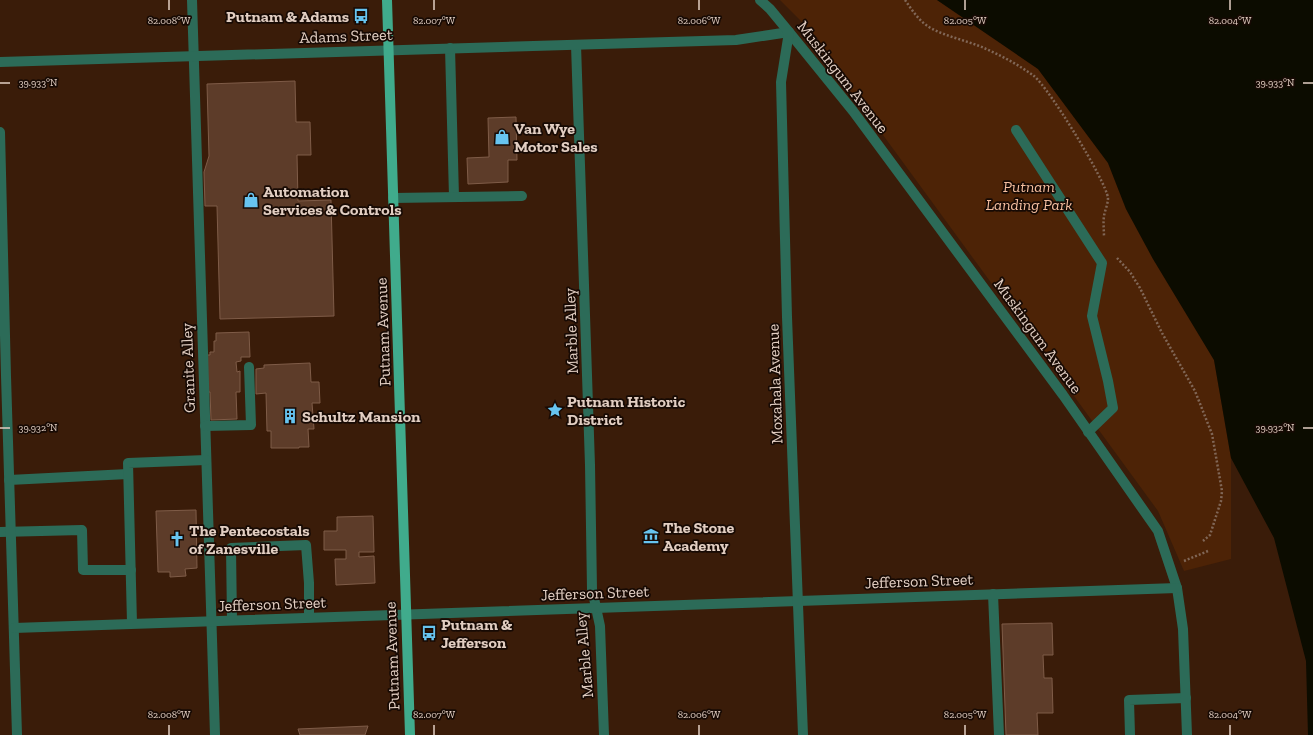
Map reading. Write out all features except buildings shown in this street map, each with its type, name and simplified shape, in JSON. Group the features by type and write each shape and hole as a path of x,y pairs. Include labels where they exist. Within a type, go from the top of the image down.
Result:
{"main road":[{"name":"Putnam Avenue","path":"387,0 410,735"}],"street":[{"name":"Granite Alley","path":"192,0 215,735"},
{"name":"Muskingum Avenue","path":"760,0 770,9 852,111 1063,395 1158,531 1177,588 1183,629 1187,735"},
{"name":"Adams Street","path":"0,62 736,40 789,32"},
{"name":"Moxahala Avenue","path":"789,32 781,82 787,317 803,735"},
{"name":"Marble Alley","path":"576,45 590,466 592,589 600,626 604,735"},
{"path":"450,48 454,197"},
{"path":"1016,130 1102,263 1092,316 1113,408 1088,432"},
{"path":"0,132 3,376 9,480 18,735"},
{"path":"393,198 522,196"},
{"path":"205,426 251,425 249,366"},
{"path":"132,623 128,463 206,460"},
{"path":"9,480 128,474"},
{"path":"0,532 82,530 83,570 131,570"},
{"path":"232,620 231,548 291,546 306,546 309,583 309,618"},
{"name":"Jefferson Street","path":"14,628 1177,588"},
{"path":"993,594 999,735"},
{"path":"1130,735 1129,700 1186,698"}],"path":[{"path":"1203,541 1210,535 1221,501"},
{"path":"1181,563 1208,551"}],"green space":[{"name":"Putnam Landing Park","path":"780,0 937,0 1038,69 1108,163 1126,209 1153,259 1214,360 1231,458 1231,559 1184,571 1158,511 842,79 817,37"}],"shaded area":[{"path":"937,0 1313,0 1313,735 1308,735 1306,661 1274,538 1231,458 1214,360 1153,259 1126,209 1108,163 1038,69"}],"place":[{"name":"Putnam & Adams","path":"361,16"},
{"name":"Van Wye Motor Sales","path":"502,137"},
{"name":"Automation Services & Controls","path":"251,200"},
{"name":"Putnam Historic District","path":"555,410"},
{"name":"Schultz Mansion","path":"290,416"},
{"name":"The Stone Academy","path":"651,536"},
{"name":"The Pentecostals of Zanesville","path":"177,539"},
{"name":"Putnam & Jefferson","path":"429,633"}]}
